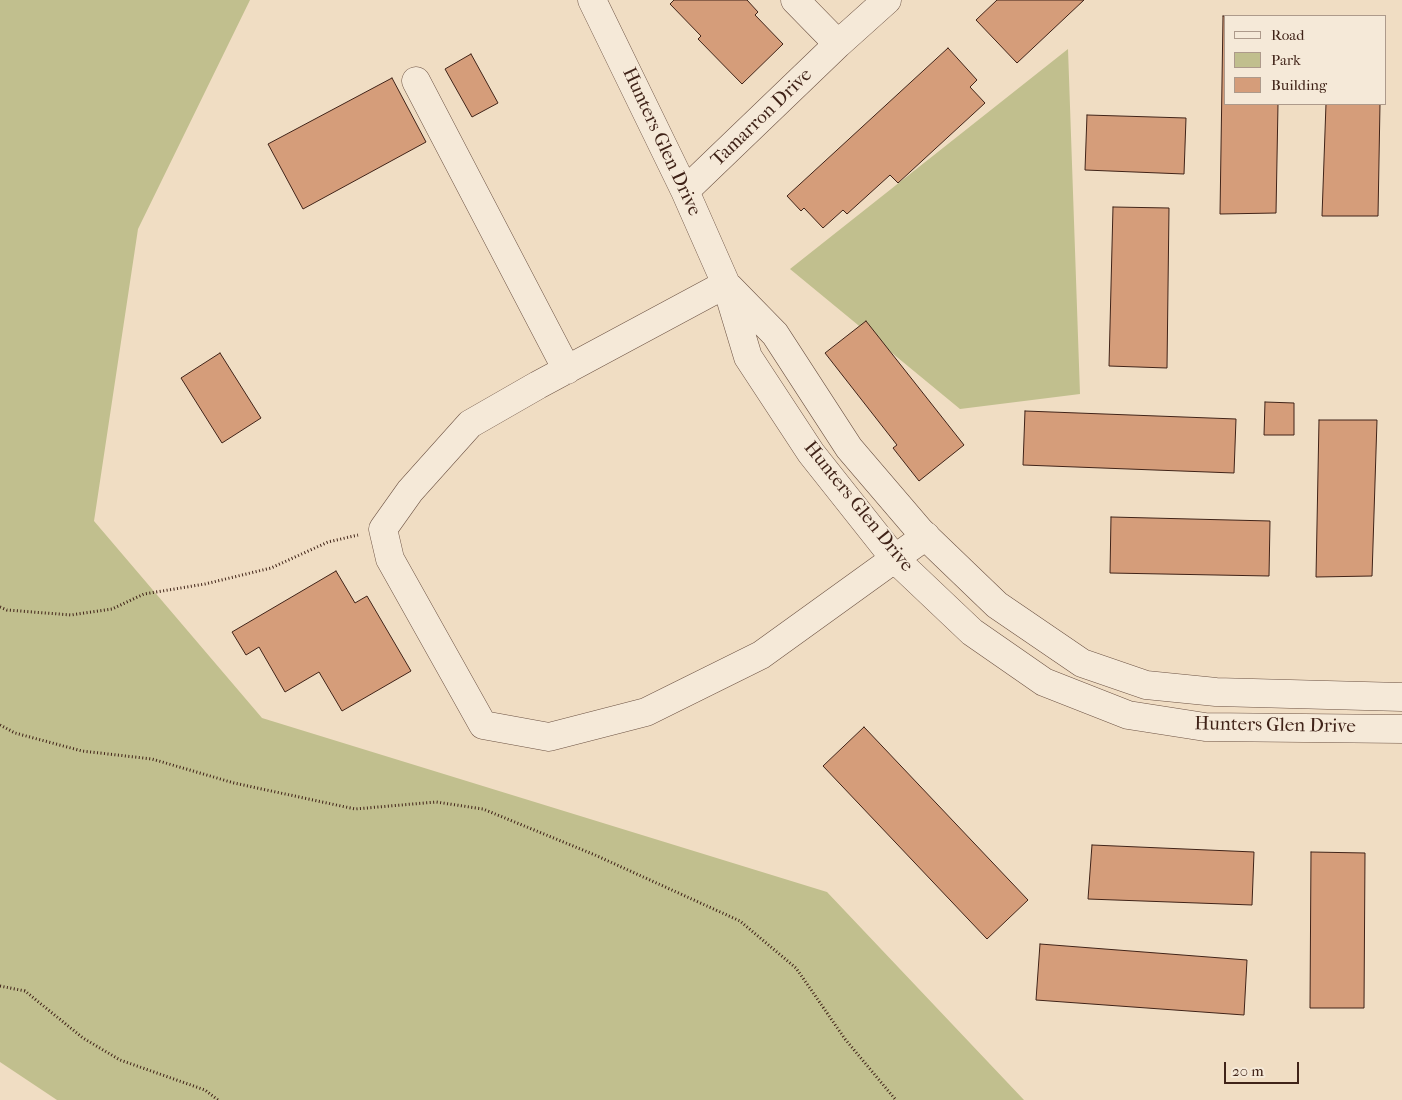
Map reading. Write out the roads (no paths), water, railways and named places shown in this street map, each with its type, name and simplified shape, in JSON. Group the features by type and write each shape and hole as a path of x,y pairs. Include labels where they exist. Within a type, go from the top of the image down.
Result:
{"street":[{"name":"Hunters Glen Drive","path":"593,0 685,191 726,284 748,357 811,454 895,559 972,632 1044,682 1128,714 1205,727 1402,729"},
{"path":"795,0 838,44"},
{"name":"Tamarron Drive","path":"685,191 838,44 887,0"},
{"path":"416,81 567,370"},
{"path":"726,284 470,424 410,491 384,529 390,559 482,725 549,737 646,712 761,655 926,536"},
{"name":"Hunters Glen Drive","path":"726,284 774,334 848,448 926,536 997,605 1082,663 1146,685 1216,692 1402,697"},
{"path":"972,632 997,605"}]}
